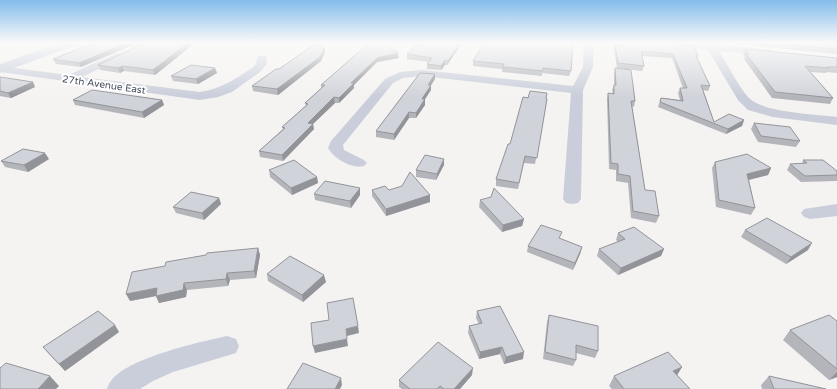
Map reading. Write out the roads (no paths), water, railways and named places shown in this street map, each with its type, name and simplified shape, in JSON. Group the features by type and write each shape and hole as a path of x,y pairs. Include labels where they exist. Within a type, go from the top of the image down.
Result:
{"main road":[{"path":"0,69 21,61"}],"street":[{"path":"68,79 108,61"},
{"name":"27th Avenue East","path":"0,69 179,94 209,95 228,89 247,77 261,65 262,61"},
{"path":"572,199 577,90 588,67 588,61"},
{"path":"721,61 744,100 754,107 774,113 837,120"},
{"path":"359,162 338,153 335,148 336,144 389,81 400,75 430,74 577,90"},
{"path":"810,213 837,210"},
{"path":"120,389 145,372 169,361 227,346"}]}
